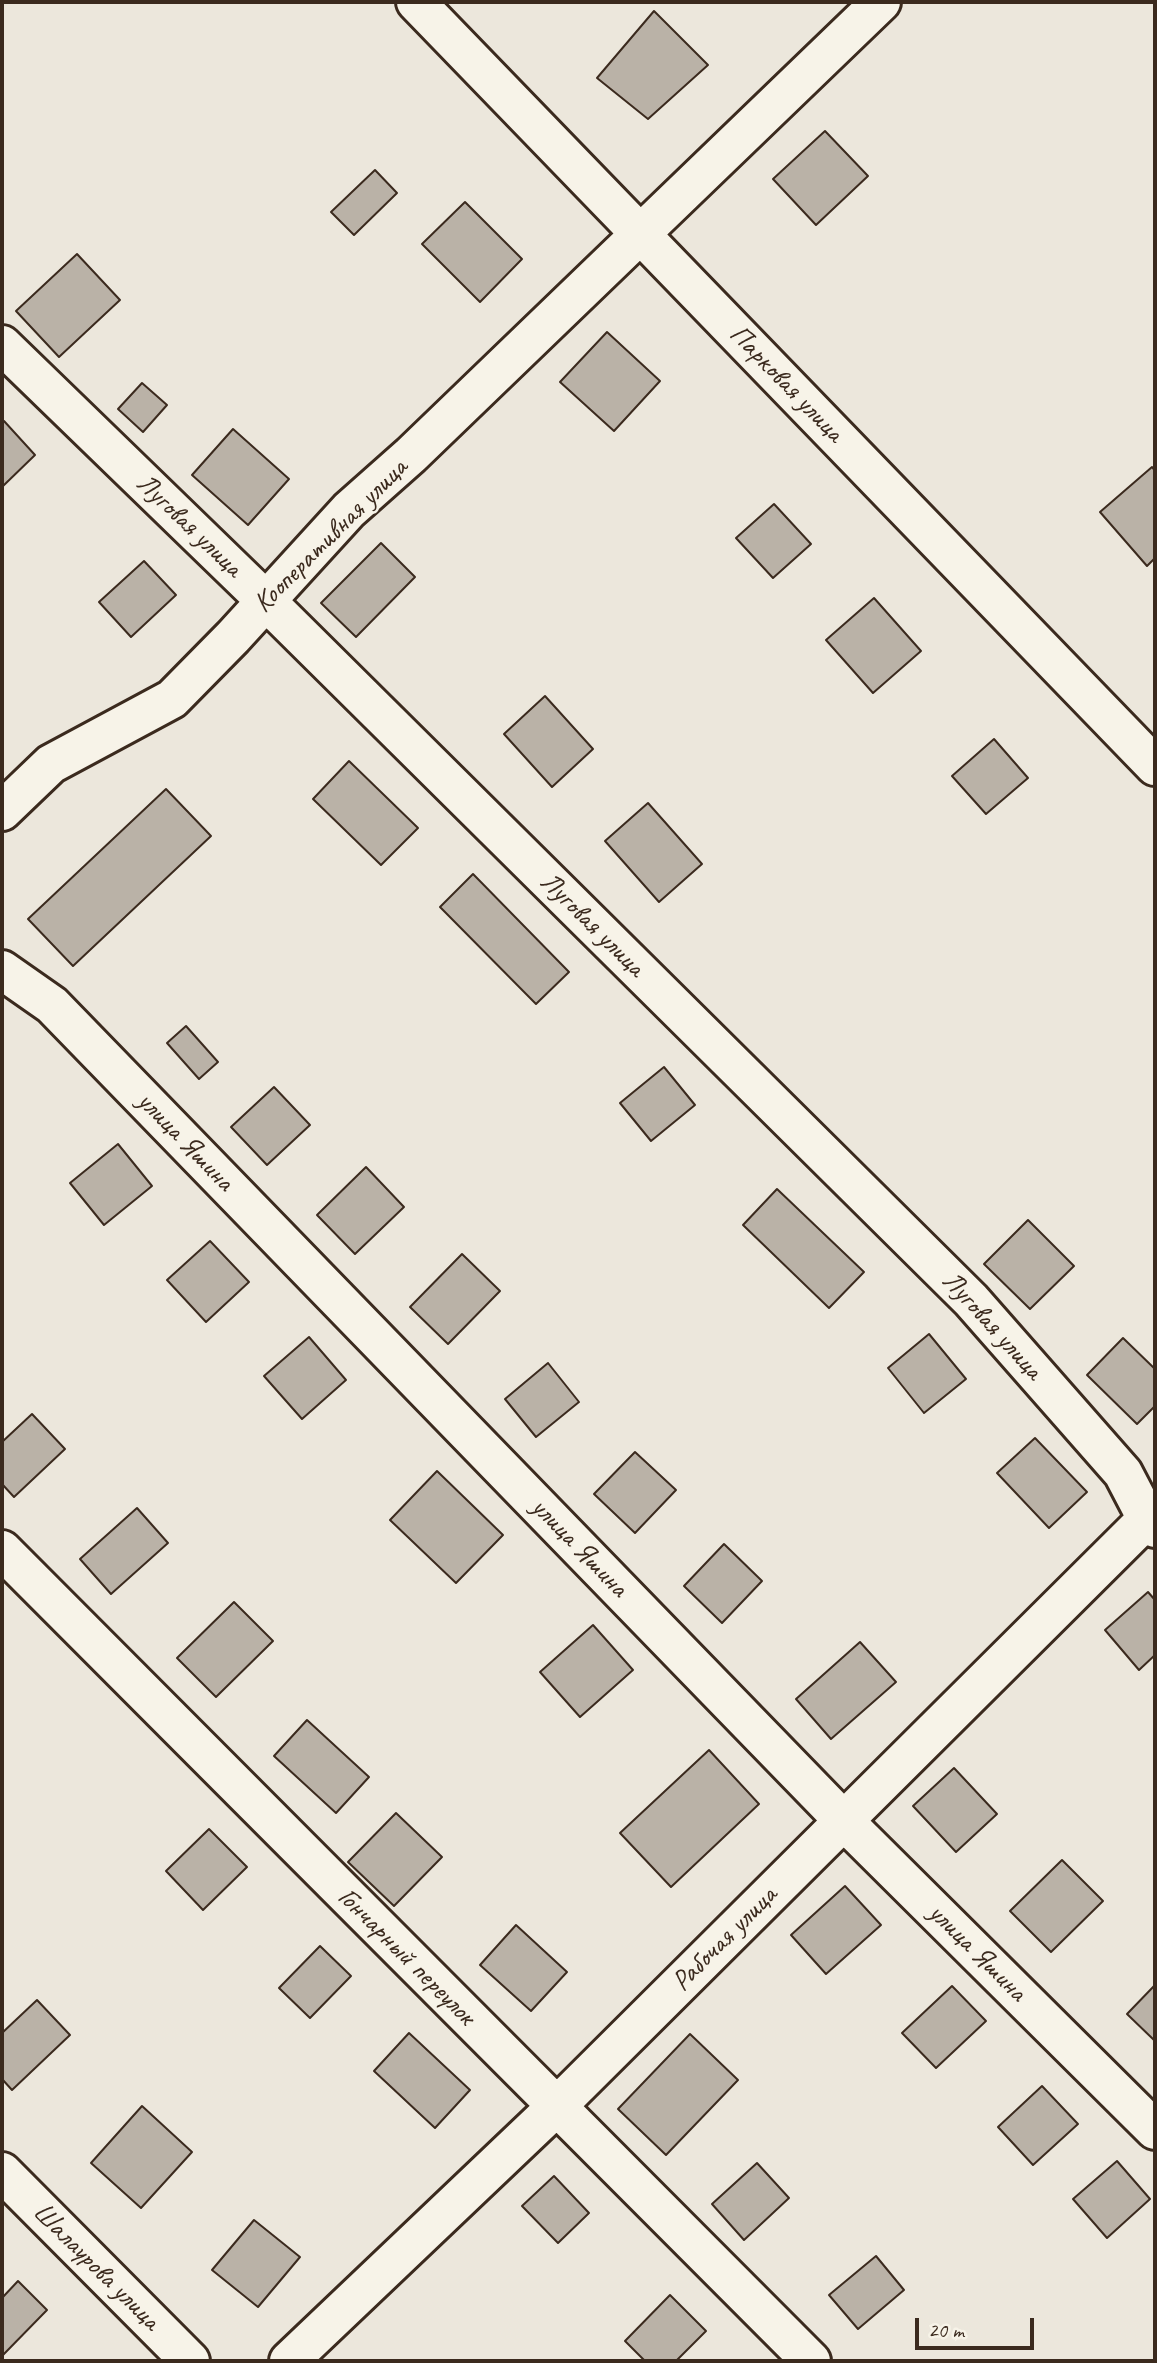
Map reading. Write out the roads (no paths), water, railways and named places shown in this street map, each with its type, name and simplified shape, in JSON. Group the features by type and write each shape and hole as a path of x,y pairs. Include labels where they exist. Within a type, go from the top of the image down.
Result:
{"street":[{"name":"Парковая улица","path":"416,2 1155,766"},
{"name":"Кооперативная улица","path":"2,811 51,764 172,699 233,637 349,510 411,455 881,2"},
{"name":"Луговая улица","path":"2,345 265,600 971,1300 1123,1473 1152,1520"},
{"name":"улица Яшина","path":"2,970 52,1005 844,1821 1155,2130"},
{"name":"Рабочая улица","path":"289,2361 556,2107 1152,1520"},
{"name":"Гончарный переулок","path":"2,1550 811,2361"},
{"name":"Шалаурова улица","path":"2,2172 190,2361"}]}
